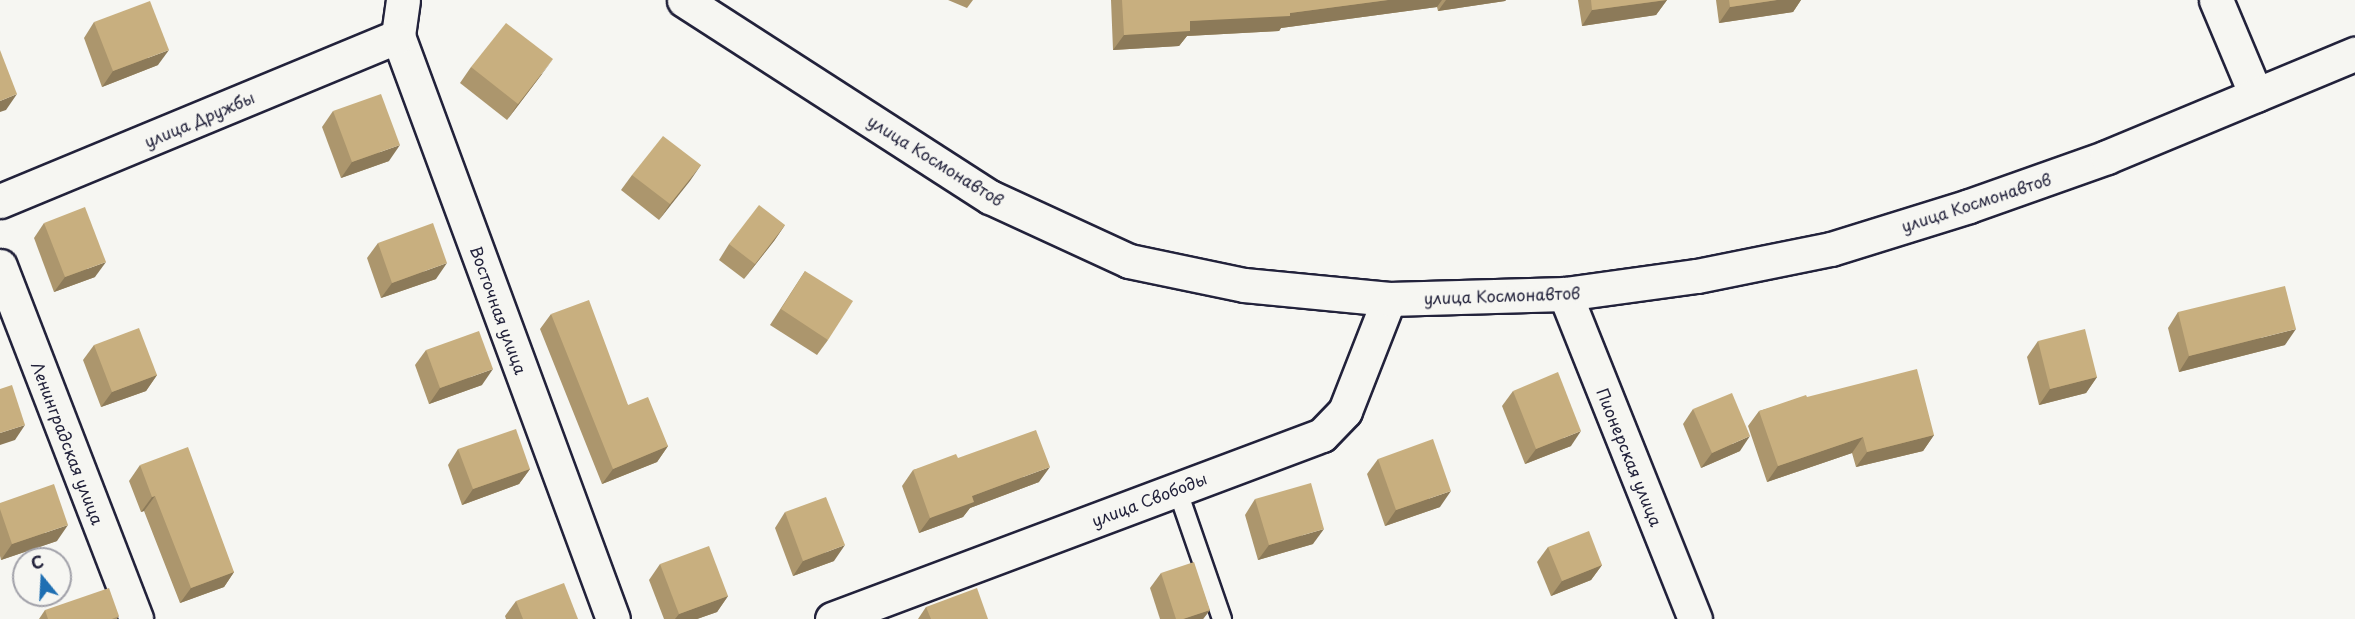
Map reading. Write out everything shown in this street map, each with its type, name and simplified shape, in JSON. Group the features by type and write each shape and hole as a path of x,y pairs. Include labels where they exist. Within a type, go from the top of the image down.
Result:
{"street":[{"name":"Восточная улица","path":"403,0 398,36 612,619"},
{"name":"улица Космонавтов","path":"684,0 990,197 1130,261 1244,285 1389,299 1565,294 1697,276 1831,249 1969,206 2107,157 2355,54"},
{"path":"2216,0 2256,95"},
{"name":"улица Дружбы","path":"0,201 398,36"},
{"name":"Ленинградская улица","path":"0,266 136,619"},
{"name":"Пионерская улица","path":"1565,294 1695,619"},
{"name":"улица Свободы","path":"832,619 1322,435 1345,411 1389,299"}],"lane":[{"path":"1177,489 1222,619"}],"building":[{"path":"1122,0 1388,0 1290,13 1290,16 1190,21 1190,31 1124,35"},
{"path":"1591,0 1666,0 1592,10"},
{"path":"1729,0 1777,0 1730,7"},
{"path":"150,1 169,50 113,71 94,22"},
{"path":"506,23 553,59 518,104 471,67"},
{"path":"0,50 17,94 0,101"},
{"path":"381,94 400,145 352,162 333,111"},
{"path":"663,136 701,165 670,204 632,175"},
{"path":"759,205 785,225 755,264 729,244"},
{"path":"85,207 106,262 65,277 44,223"},
{"path":"433,223 447,263 392,283 378,243"},
{"path":"805,271 853,301 828,340 781,309"},
{"path":"2285,286 2296,329 2189,356 2178,312"},
{"path":"589,300 628,405 648,397 668,446 613,469 551,314"},
{"path":"139,328 157,375 112,392 94,345"},
{"path":"2085,329 2097,377 2050,389 2038,341"},
{"path":"479,331 493,369 440,388 426,350"},
{"path":"1917,369 1934,435 1867,452 1863,437 1778,466 1759,411 1806,395 1807,397"},
{"path":"1558,372 1581,431 1536,449 1513,391"},
{"path":"12,385 25,425 0,433 0,389"},
{"path":"1732,393 1750,436 1712,453 1693,409"},
{"path":"516,429 530,469 473,489 458,449"},
{"path":"1036,430 1050,467 972,496 974,502 930,518 913,470 956,454 958,458"},
{"path":"1433,439 1451,491 1396,510 1378,459"},
{"path":"188,447 234,572 191,588 155,496 152,497 140,465"},
{"path":"1311,483 1324,529 1269,545 1255,499"},
{"path":"54,484 68,525 12,544 0,503"},
{"path":"826,497 845,545 803,561 785,512"},
{"path":"1589,531 1602,565 1562,581 1548,547"},
{"path":"709,546 728,596 679,614 660,564"},
{"path":"1194,562 1210,610 1176,619 1161,573"},
{"path":"564,583 578,619 523,619 516,601"},
{"path":"109,588 119,616 112,619 48,619 45,610 54,607 72,607 72,601"},
{"path":"977,588 988,619 931,619 926,607"}]}
